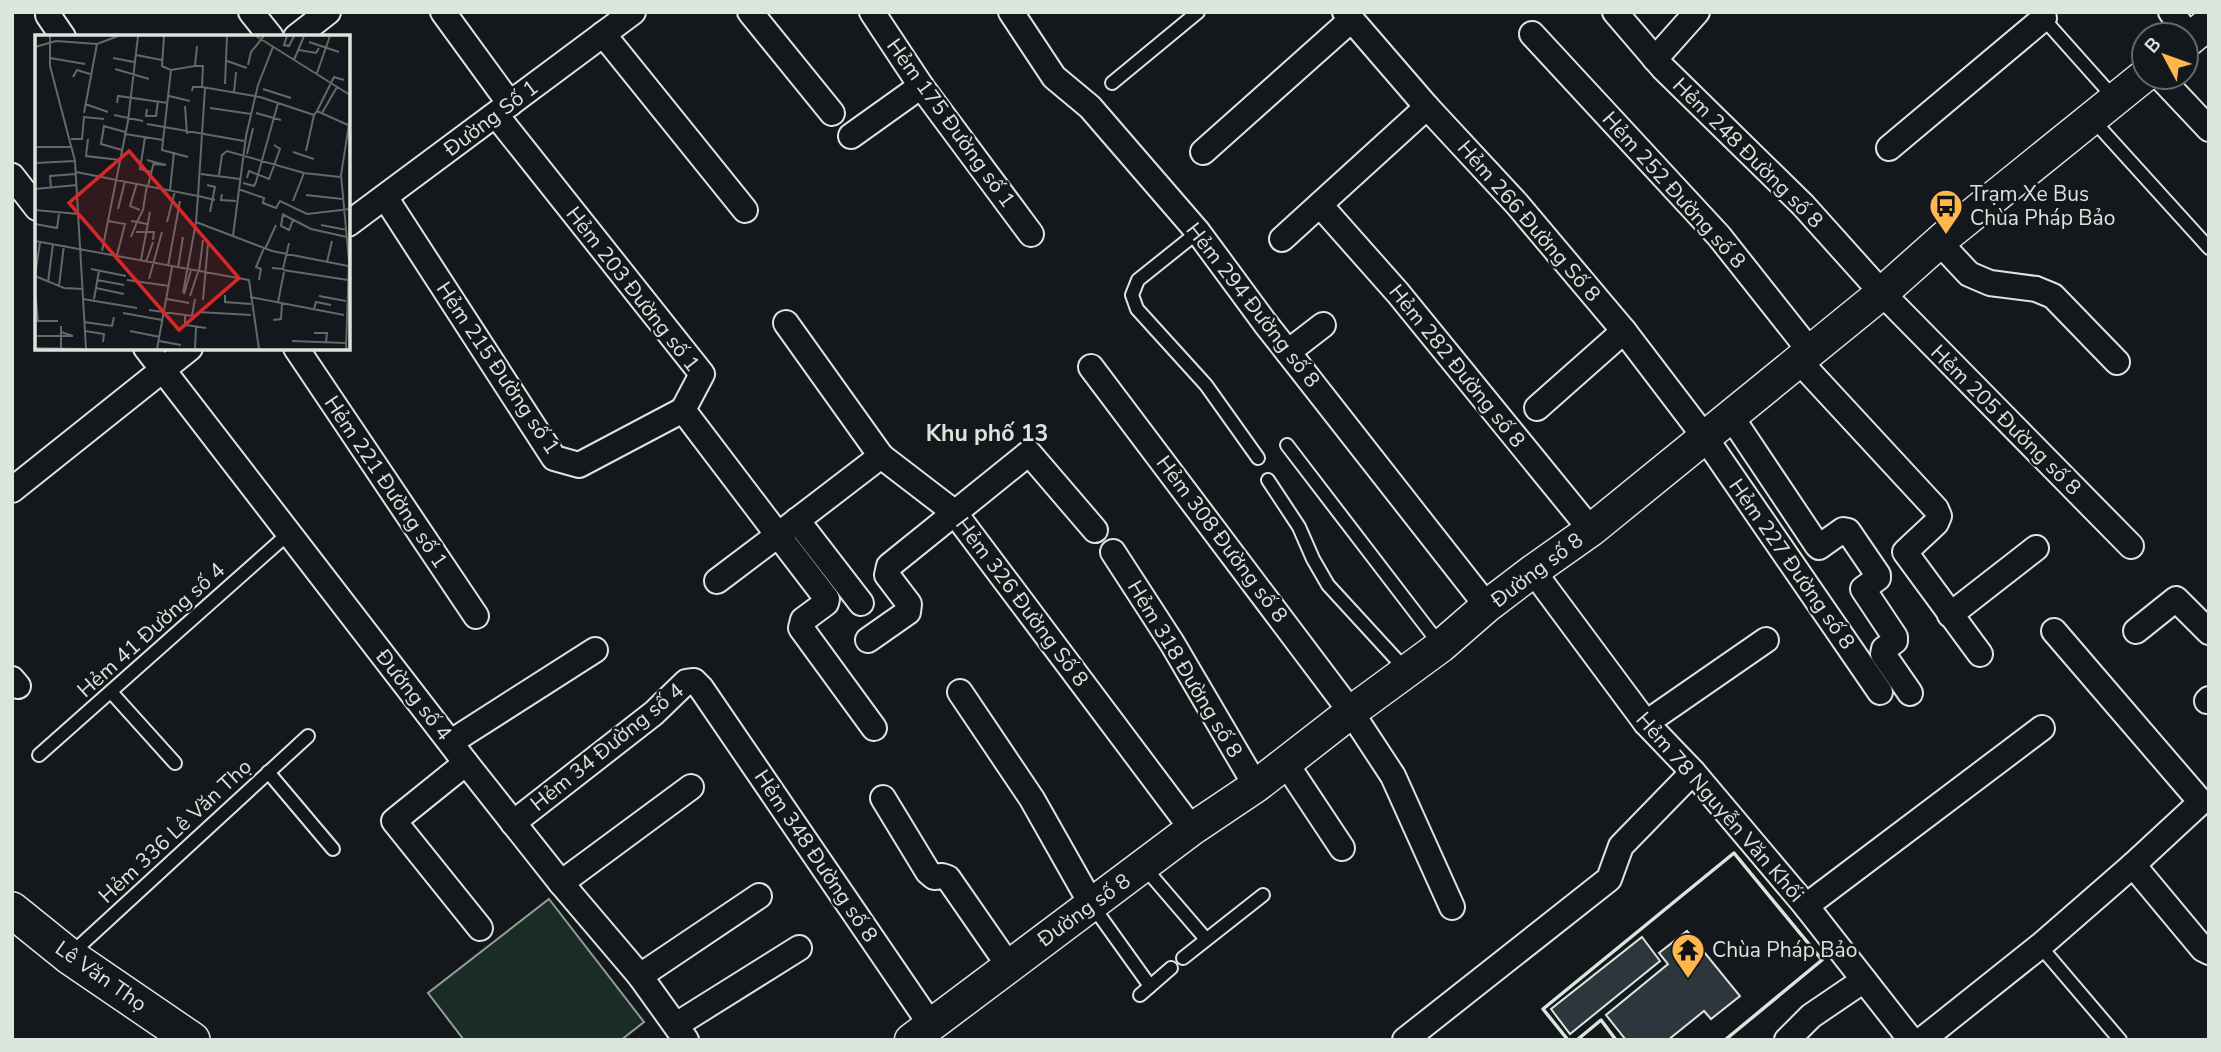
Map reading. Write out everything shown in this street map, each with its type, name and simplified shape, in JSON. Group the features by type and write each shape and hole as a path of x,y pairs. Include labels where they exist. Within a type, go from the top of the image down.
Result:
{"main road":[{"name":"Lê Văn Thọ","path":"12,910 69,956 192,1040"}],"street":[{"path":"251,12 269,35"},
{"path":"299,35 328,12"},
{"path":"443,12 503,109"},
{"name":"Đường Số 1","path":"350,223 633,12"},
{"path":"750,12 832,113"},
{"name":"Hẻm 175 Đường số 1","path":"872,12 921,86 1031,234"},
{"name":"Hẻm 294 Đường số 8","path":"1011,12 1054,77 1090,107 1198,232 1288,352 1487,606"},
{"name":"Hẻm 248 Đường số 8","path":"1615,12 1655,58 1803,205 1882,293"},
{"path":"1655,58 1697,12"},
{"path":"48,15 62,35"},
{"path":"1889,148 2040,15"},
{"path":"1203,152 1348,16"},
{"name":"Hẻm 266 Đường Số 8","path":"1348,16 1517,204 1625,331 1704,436"},
{"path":"603,34 745,210"},
{"name":"Hẻm 252 Đường số 8","path":"1532,34 1719,236 1805,356 1936,509 1939,516 1936,523 1905,552 1950,615"},
{"path":"850,136 921,86"},
{"name":"Đường số 8","path":"921,1032 1192,829 1256,786 1441,646 1487,606 1591,530 2130,88"},
{"path":"2173,91 2209,129"},
{"path":"1282,239 1427,107"},
{"name":"Hẻm 203 Đường số 1","path":"503,109 702,374 683,410"},
{"path":"12,176 35,203"},
{"name":"Hẻm 215 Đường số 1","path":"385,197 554,458 579,465 683,410"},
{"name":"Hẻm 282 Đường số 8","path":"1320,205 1398,293 1591,530"},
{"path":"1939,242 1969,274 1990,283 2036,289 2053,296 2117,362"},
{"name":"Hẻm 205 Đường số 8","path":"1882,293 2131,546"},
{"name":"Hẻm 326 Đường Số 8","path":"786,323 881,456 954,512 1192,829"},
{"path":"1288,352 1322,325"},
{"path":"1537,408 1625,331"},
{"name":"Đường số 4","path":"148,350 466,763 561,883 640,976 681,1032"},
{"path":"12,490 188,350"},
{"name":"Hẻm 221 Đường số 1","path":"297,350 476,616"},
{"name":"Hẻm 308 Đường số 8","path":"1091,367 1352,712 1393,776 1452,906"},
{"path":"683,410 827,599 826,603 803,620 801,628 874,728"},
{"path":"1730,415 1817,545 1819,547 1843,530 1848,531 1878,575 1878,578 1863,589 1895,636 1895,641 1884,649 1883,654 1910,692"},
{"name":"Hẻm 227 Đường số 8","path":"1704,436 1880,692"},
{"path":"867,640 908,612 909,604 887,575 887,570 954,512 1029,453 1095,530"},
{"path":"717,582 881,456"},
{"path":"797,520 861,603"},
{"path":"1980,654 1950,615 2036,548"},
{"name":"Hẻm 318 Đường số 8","path":"1112,552 1172,643 1256,786"},
{"name":"Hẻm 78 Nguyễn Văn Khối","path":"1533,571 1646,723 1693,772 1806,906 1911,1040"},
{"path":"2136,631 2176,599 2209,632"},
{"path":"1922,1040 2040,946 2133,866 2205,798 2054,631"},
{"path":"1646,723 1766,639"},
{"path":"451,742 595,650"},
{"name":"Hẻm 34 Đường số 4","path":"513,823 654,713 686,682 694,681 701,688"},
{"name":"Hẻm 348 Đường số 8","path":"701,688 921,1032"},
{"path":"960,692 1032,799 1092,905"},
{"path":"1806,906 2042,728"},
{"path":"1285,762 1342,848"},
{"path":"466,763 394,821 480,928"},
{"path":"1405,1040 1609,879 1621,846 1693,772"},
{"path":"561,883 691,787"},
{"path":"883,799 928,872 934,877 948,878 1009,966"},
{"path":"2133,866 2203,949 2209,952"},
{"path":"640,976 759,896"},
{"path":"681,1032 799,948"},
{"path":"1787,1040 1811,1016 1864,980"}],"lane":[{"path":"1112,83 1198,12"},
{"path":"2040,15 2104,110 2209,248"},
{"path":"1198,232 1139,279 1132,295 1137,309 1206,385 1258,458"},
{"path":"1287,445 1441,646"},
{"path":"1268,480 1299,527 1328,584 1408,671"},
{"name":"Hẻm 41 Đường số 4","path":"39,755 288,534"},
{"path":"111,692 176,763"},
{"name":"Hẻm 336 Lê Văn Thọ","path":"69,956 308,736"},
{"path":"268,772 333,849"},
{"path":"1143,866 1205,938"},
{"path":"1183,958 1205,938 1263,895"},
{"path":"1092,905 1150,986"},
{"path":"2040,946 2120,1040"},
{"path":"1140,995 1171,968"}],"green space":[{"path":"549,899 644,1022 621,1040 464,1040 428,993"}],"building":[{"name":"Chùa Pháp Bảo","path":"1687,931 1740,996 1711,1019 1704,1011 1668,1040 1626,1040 1606,1015 1668,964 1659,953"},
{"path":"1642,937 1660,961 1570,1034 1551,1009"}],"wall":[{"path":"1568,1040 1543,1009 1734,853 1822,960 1725,1040"},
{"path":"1577,1040 1601,1020 1616,1040"}],"place":[{"name":"Trạm Xe Bus Chùa Pháp Bảo","path":"1946,236"},
{"name":"Chùa Pháp Bảo","path":"1688,980"}],"district":[{"name":"Khu phố 13","path":"987,433"}]}
